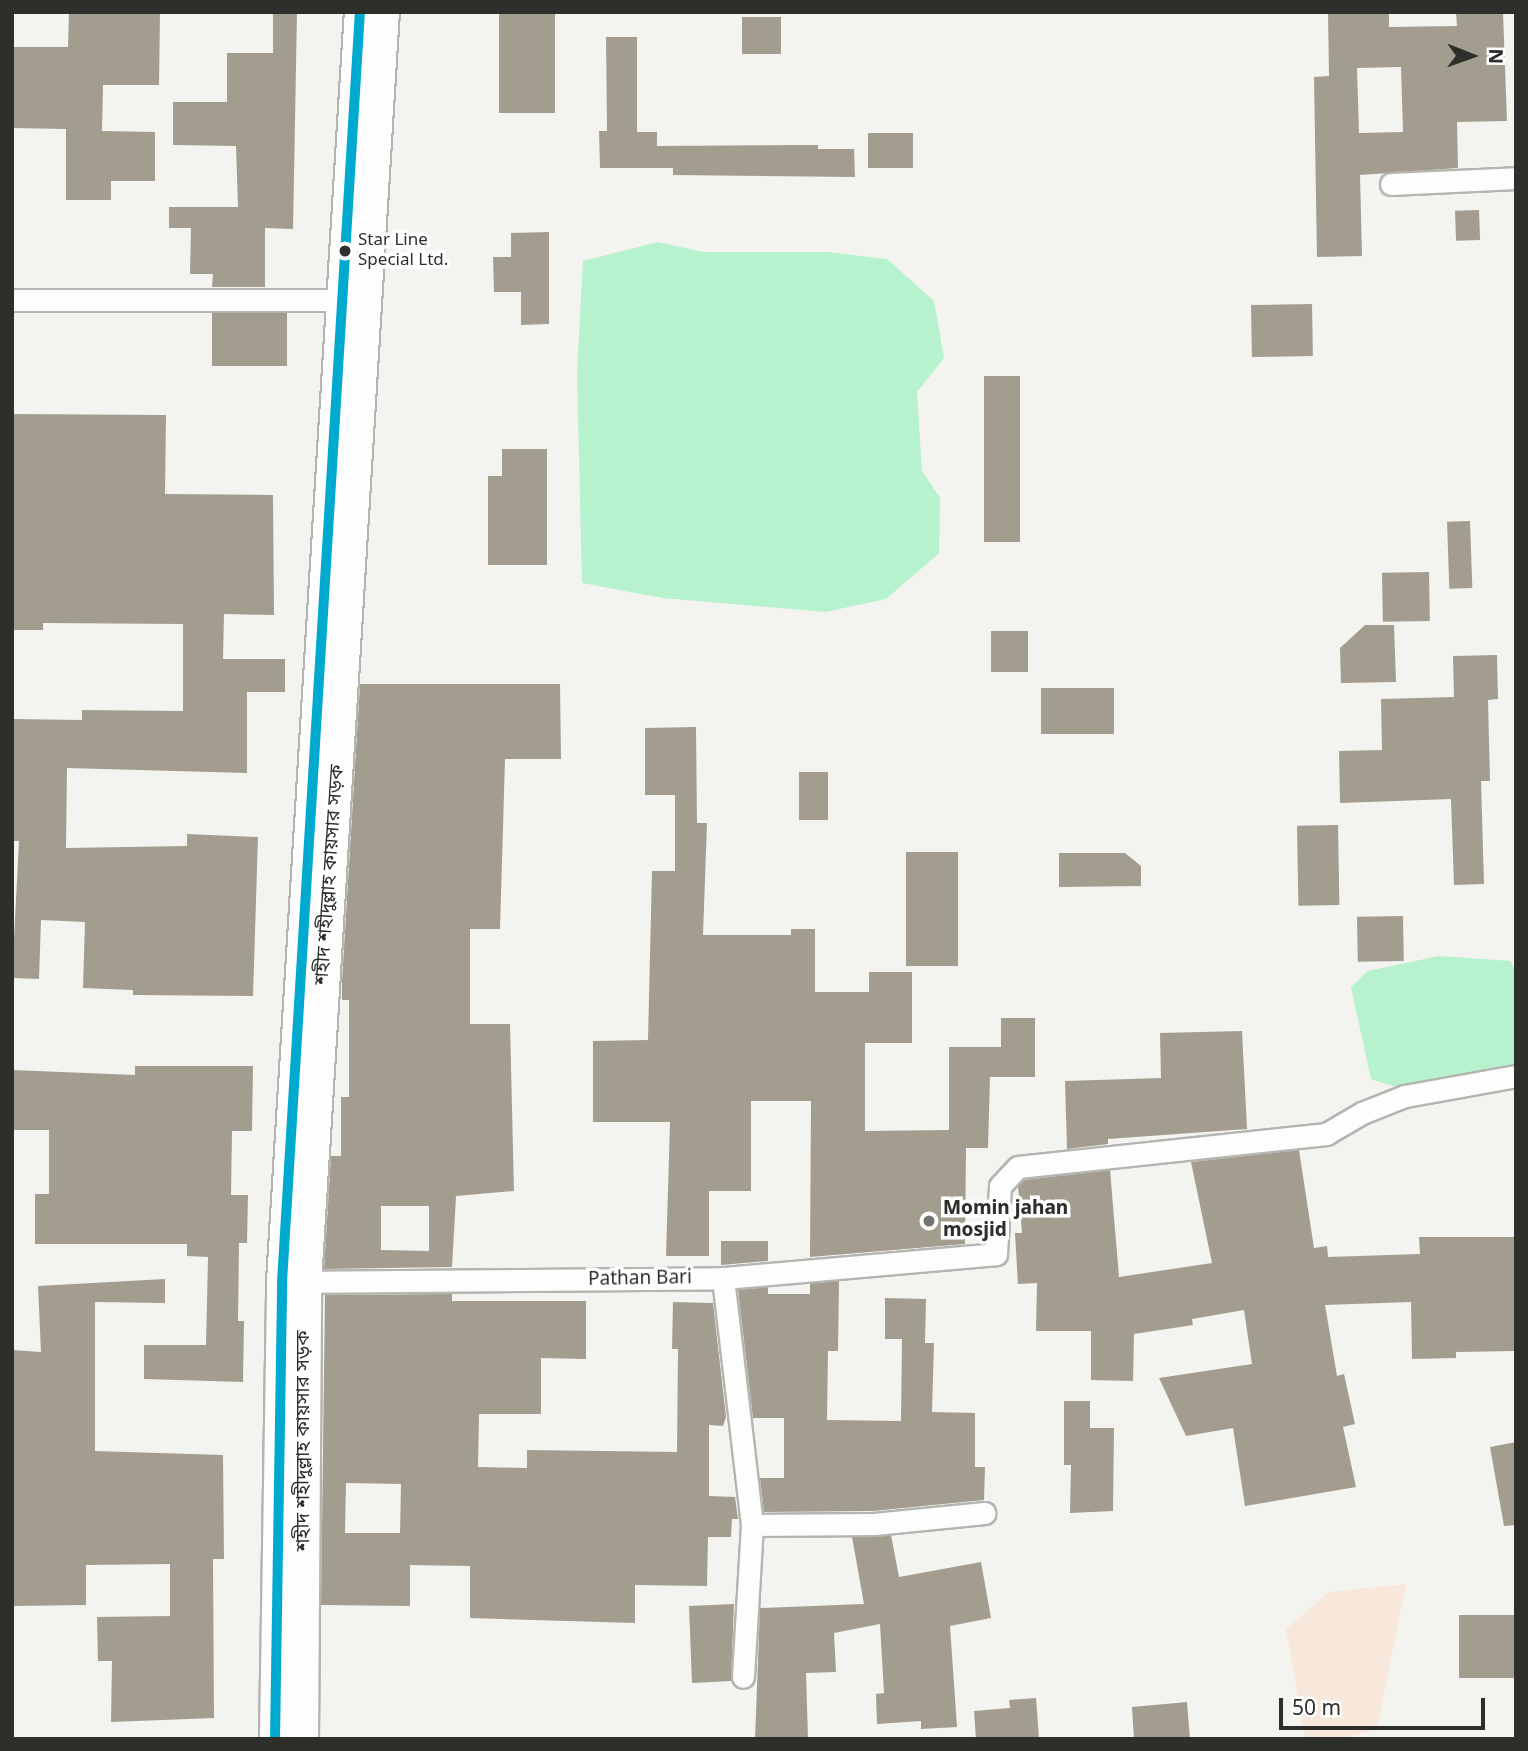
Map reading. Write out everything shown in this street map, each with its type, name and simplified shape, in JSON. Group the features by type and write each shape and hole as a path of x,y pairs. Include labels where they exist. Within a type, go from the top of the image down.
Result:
{"main road":[{"name":"শহীদ শহীদুল্লাহ কায়সার সড়ক","path":"275,1739 294,1282 342,300 360,12"},
{"name":"শহীদ শহীদুল্লাহ কায়সার সড়ক","path":"303,1739 294,1282 384,12"}],"street":[{"path":"1391,184 1516,178"},
{"path":"12,300 342,300"},
{"name":"Pathan Bari","path":"294,1282 723,1278 996,1254 1000,1186 1018,1167 1326,1133 1362,1112 1405,1096 1516,1076"},
{"path":"723,1278 752,1525 743,1677"},
{"path":"752,1525 874,1524 984,1513"}],"shaded area":[{"path":"658,242 703,252 827,252 887,259 934,301 944,358 917,392 922,471 940,498 939,553 886,599 825,612 663,598 582,583 577,372 583,261"},
{"path":"1439,956 1510,961 1516,971 1516,1069 1405,1090 1371,1079 1351,987 1368,971"},
{"path":"1406,1584 1377,1729 1342,1739 1305,1739 1286,1629 1329,1592"}],"building":[{"path":"69,12 160,12 159,85 103,85 102,131 155,132 155,181 111,181 111,200 66,200 66,129 12,128 12,47 68,47"},
{"path":"273,12 297,12 293,229 265,228 265,287 212,287 213,274 190,274 191,228 169,228 169,207 238,207 236,146 173,145 173,102 227,102 227,53 273,53"},
{"path":"499,12 555,12 555,113 499,113"},
{"path":"1389,12 1389,27 1457,26 1456,12 1503,12 1507,121 1457,122 1458,168 1360,175 1362,256 1317,257 1314,77 1329,76 1328,13","holes":["1401,67 1403,132 1359,133 1357,68"]},
{"path":"742,17 781,17 781,54 742,54"},
{"path":"606,37 637,37 637,132 657,132 657,146 818,145 818,149 854,149 855,177 673,175 673,168 600,168 599,131 607,131"},
{"path":"868,133 913,133 913,168 868,168"},
{"path":"1479,210 1480,240 1456,241 1455,211"},
{"path":"549,232 549,324 521,325 521,292 494,292 493,257 511,257 511,233"},
{"path":"1312,304 1313,356 1252,357 1251,305"},
{"path":"212,313 287,313 287,366 212,366"},
{"path":"984,376 1020,376 1020,542 984,542"},
{"path":"13,414 166,415 165,494 273,495 274,615 224,614 223,659 285,659 285,692 247,692 247,773 67,768 66,848 187,846 187,834 258,837 253,996 133,995 133,990 83,988 85,922 41,920 39,979 12,978 19,841 12,841 12,719 82,720 82,710 183,711 183,624 43,623 43,630 12,630"},
{"path":"502,449 547,449 547,565 488,565 488,476 502,476"},
{"path":"1470,521 1472,588 1449,589 1447,522"},
{"path":"1429,572 1430,621 1383,622 1382,573"},
{"path":"1365,625 1394,625 1396,682 1341,683 1340,648"},
{"path":"991,631 1028,631 1028,672 991,672"},
{"path":"1497,655 1498,699 1488,700 1490,781 1481,781 1484,884 1454,885 1451,799 1340,803 1339,751 1382,750 1381,699 1454,697 1453,656"},
{"path":"360,684 560,684 561,759 505,759 500,929 470,929 470,1024 510,1024 514,1191 456,1196 452,1267 324,1269 331,1156 341,1156 341,1097 349,1097 349,1000 342,1000","holes":["381,1206 429,1206 429,1251 381,1250"]},
{"path":"1041,688 1114,688 1114,734 1041,734"},
{"path":"696,727 697,823 707,823 703,935 791,935 791,929 815,929 815,992 869,992 869,972 912,972 912,1043 865,1043 865,1131 949,1130 949,1047 1001,1047 1001,1018 1035,1018 1035,1077 990,1077 988,1148 966,1148 965,1244 810,1257 811,1101 751,1101 751,1191 709,1191 709,1256 666,1256 670,1122 593,1122 593,1041 648,1040 652,871 675,871 675,795 645,795 645,728"},
{"path":"799,772 828,772 828,820 799,820"},
{"path":"1338,825 1339,905 1298,906 1297,826"},
{"path":"906,852 958,852 958,966 906,966"},
{"path":"1059,853 1125,853 1141,866 1141,886 1059,887"},
{"path":"1403,916 1404,961 1358,962 1357,917"},
{"path":"1242,1031 1247,1129 1108,1139 1108,1144 1067,1149 1065,1081 1161,1078 1160,1033"},
{"path":"135,1066 253,1066 252,1131 232,1131 231,1195 248,1195 247,1243 239,1243 238,1321 244,1321 243,1382 144,1379 144,1345 206,1345 208,1257 187,1256 187,1244 35,1244 35,1194 49,1194 49,1130 12,1130 12,1070 135,1075"},
{"path":"1299,1150 1314,1248 1327,1246 1328,1257 1420,1254 1419,1237 1516,1237 1514,1351 1456,1352 1456,1358 1412,1359 1411,1302 1325,1305 1337,1376 1344,1374 1355,1424 1343,1427 1356,1487 1245,1506 1233,1428 1186,1436 1159,1378 1252,1364 1244,1310 1192,1319 1193,1325 1134,1334 1133,1381 1091,1380 1091,1331 1036,1331 1037,1283 1018,1284 1015,1233 1022,1233 1018,1186 1024,1180 1110,1170 1119,1277 1212,1263 1191,1162"},
{"path":"721,1241 768,1241 768,1261 721,1265"},
{"path":"165,1279 165,1303 95,1302 95,1451 223,1455 224,1559 213,1559 214,1718 111,1722 112,1661 98,1661 97,1617 170,1616 170,1564 86,1565 86,1605 13,1606 12,1350 41,1352 38,1286"},
{"path":"839,1281 838,1351 828,1351 827,1420 901,1421 902,1339 885,1339 885,1298 926,1299 925,1343 934,1343 932,1412 975,1413 975,1467 985,1467 984,1500 873,1511 764,1512 760,1478 784,1478 784,1418 753,1418 738,1290 768,1287 768,1294 810,1294 810,1283"},
{"path":"452,1294 452,1301 586,1301 586,1359 541,1358 541,1414 479,1414 478,1467 527,1468 527,1450 677,1452 678,1349 672,1349 673,1302 713,1303 726,1417 723,1426 709,1425 709,1496 735,1497 738,1519 732,1519 731,1537 708,1537 707,1586 635,1585 635,1623 470,1618 470,1566 410,1565 410,1606 321,1605 325,1295","holes":["346,1483 401,1484 400,1533 345,1533"]},
{"path":"1064,1401 1090,1401 1090,1428 1114,1428 1113,1511 1070,1513 1071,1465 1064,1465"},
{"path":"1516,1442 1516,1525 1504,1526 1490,1447"},
{"path":"891,1535 899,1577 981,1562 991,1618 950,1626 957,1727 921,1729 921,1721 877,1724 876,1694 884,1693 880,1624 834,1633 836,1672 806,1673 808,1739 755,1739 760,1608 864,1604 852,1537"},
{"path":"734,1604 731,1681 692,1683 689,1606"},
{"path":"1459,1615 1516,1615 1516,1678 1459,1678"},
{"path":"1036,1698 1039,1739 976,1739 974,1711 1010,1708 1009,1700"},
{"path":"1187,1702 1190,1739 1134,1739 1132,1707"}],"transit line":[{"path":"275,1739 282,1282 360,12"}],"place":[{"name":"Star Line Special Ltd.","path":"345,251"},
{"name":"Momin jahan mosjid","path":"929,1221"}]}
